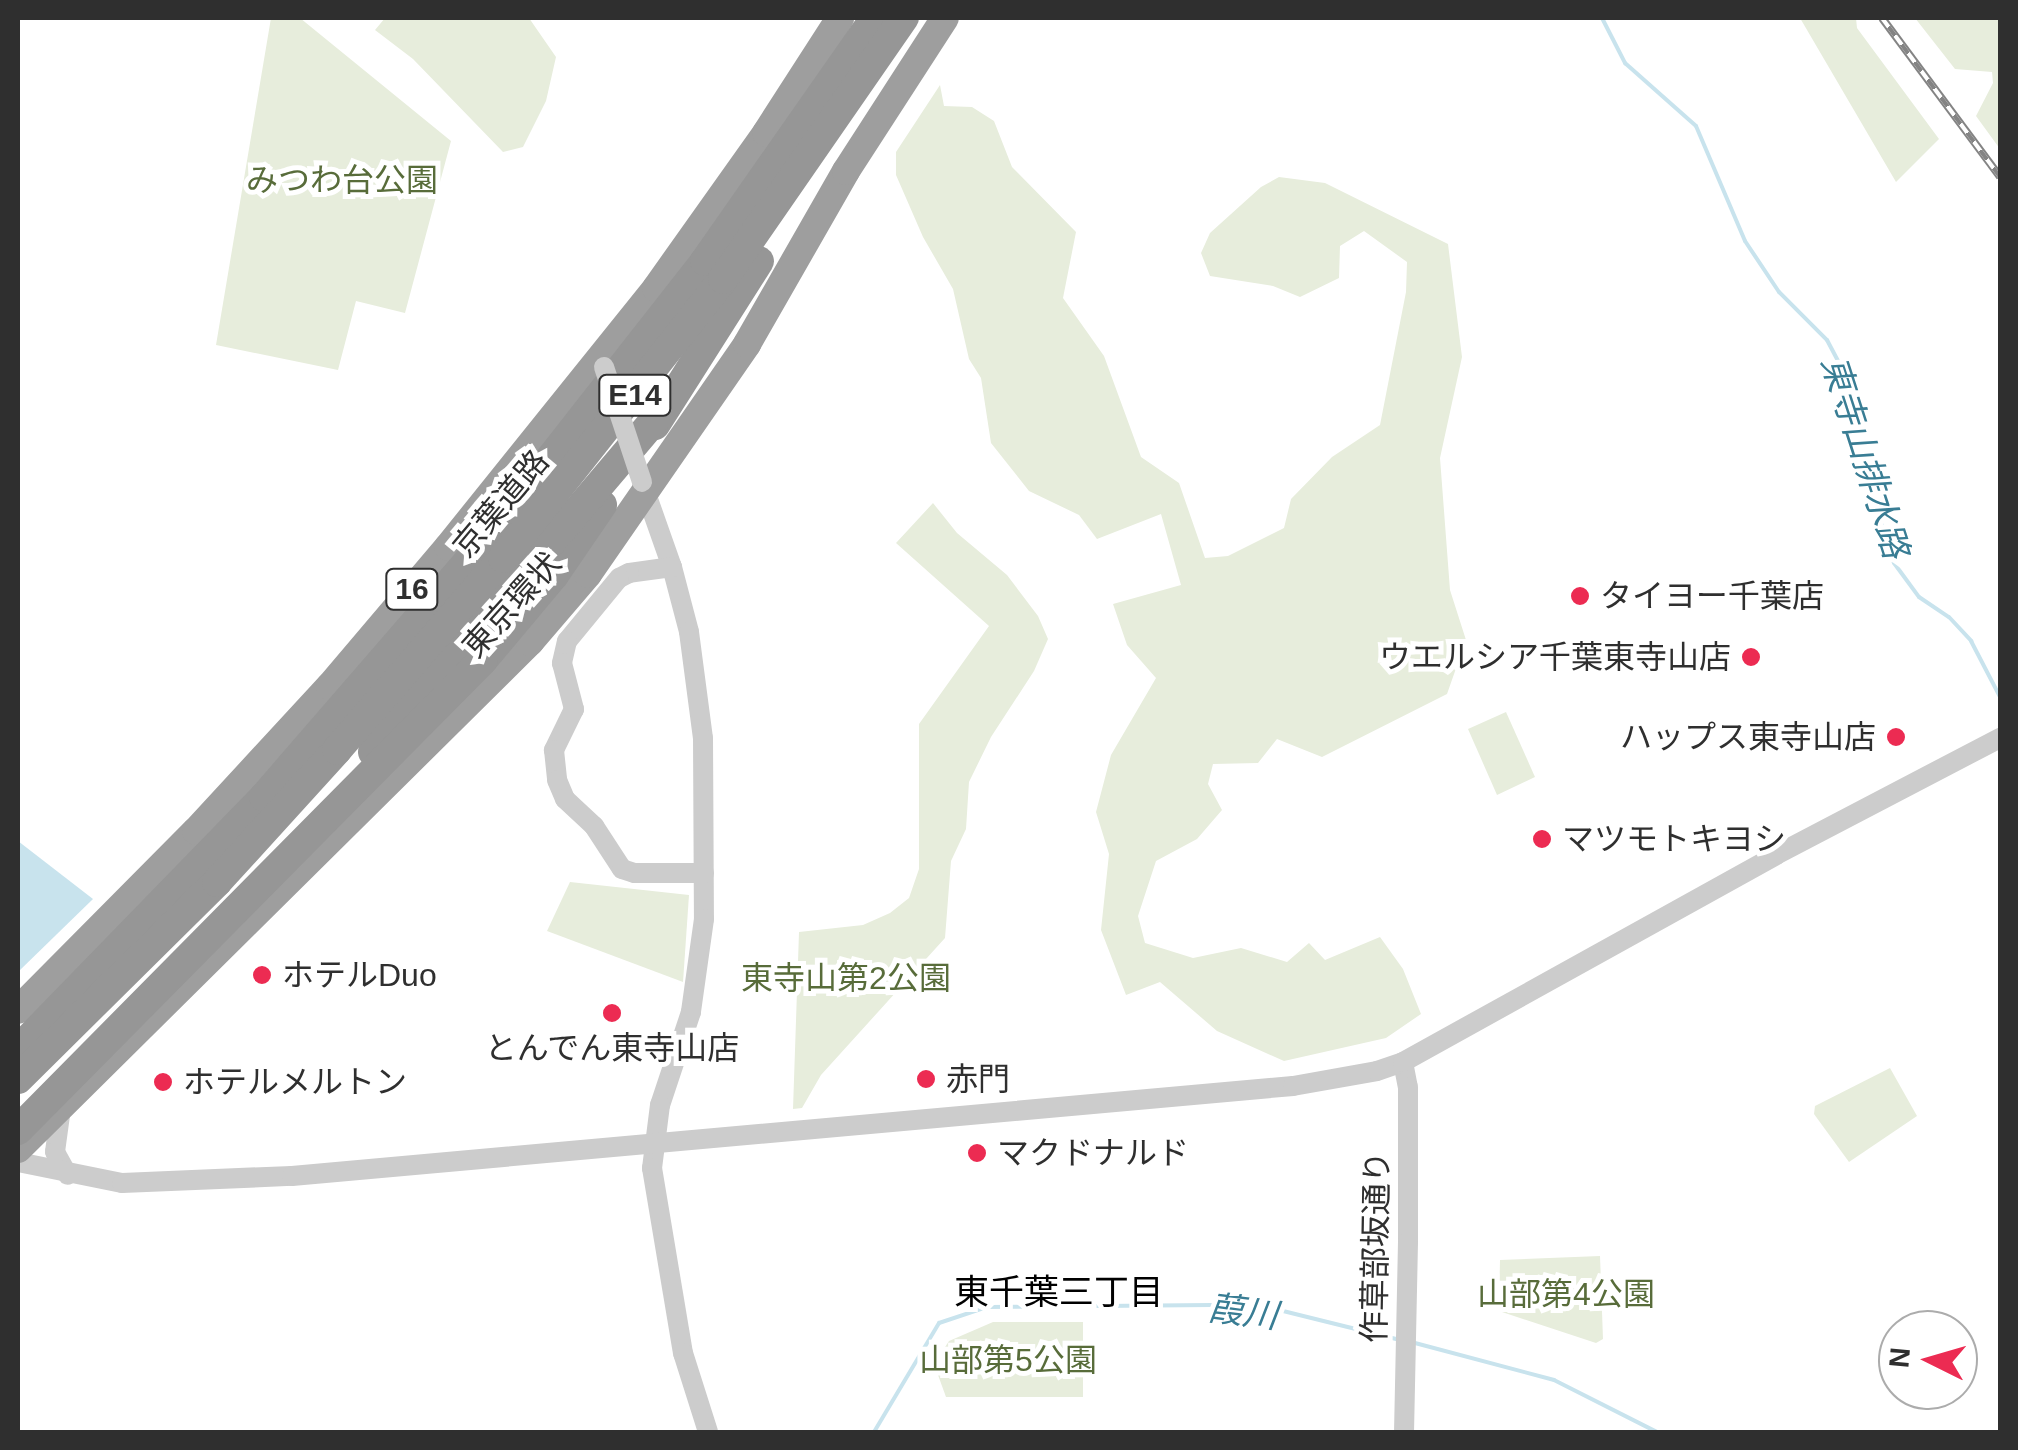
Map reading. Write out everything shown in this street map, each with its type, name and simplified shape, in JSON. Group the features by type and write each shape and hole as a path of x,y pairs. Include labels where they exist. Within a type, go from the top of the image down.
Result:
{"highway":[{"name":"16","path":"18,1010 196,831 330,686 602,362 705,220 840,18"},
{"name":"東京環状","path":"18,1149 530,642 747,344 846,171 946,18"},
{"path":"18,1130 483,660 554,575 666,408 891,22"},
{"name":"京葉道路","path":"18,1080 217,882 329,742 644,385 723,279 891,22"},
{"path":"176,990 260,869 399,724 666,408"},
{"name":"京葉道路","path":"18,1050 329,742"}],"street":[{"path":"602,362 672,567 699,690 704,919 690,1012 660,1105 652,1168 674,1310 708,1432"},
{"path":"672,567 629,572 620,578 567,641 562,663 574,709 554,750 557,780 565,798 594,826 622,869 634,874 704,873"},
{"path":"18,1162 122,1184 224,1180 1293,1086 1403,1062 1776,855 2000,738"},
{"name":"作草部坂通り","path":"1403,1062 1408,1087 1404,1432"},
{"path":"61,1108 55,1152 68,1175"}],"green space":[{"name":"みつわ台公園","path":"271,18 300,18 451,141 405,313 356,301 338,370 216,345"},
{"path":"385,18 529,18 556,57 546,101 523,147 503,152 413,59 375,30"},
{"path":"1800,18 1856,18 1857,28 1939,139 1896,182"},
{"path":"1915,18 2000,18 2000,149 1976,116 1993,83 1992,72 1955,69"},
{"path":"940,85 944,106 972,107 994,121 1012,167 1076,232 1063,298 1104,356 1141,457 1179,483 1205,558 1228,556 1284,528 1291,499 1332,457 1380,425 1406,292 1407,262 1364,231 1340,246 1339,278 1300,297 1273,286 1210,276 1201,253 1210,233 1261,187 1279,177 1325,183 1448,244 1462,357 1440,458 1450,590 1466,640 1447,694 1322,757 1277,739 1258,763 1213,764 1208,784 1222,810 1197,839 1156,861 1138,916 1145,943 1193,958 1241,948 1287,962 1309,943 1325,960 1380,937 1403,969 1421,1014 1386,1038 1284,1061 1217,1031 1160,982 1126,995 1101,930 1109,854 1096,812 1111,755 1156,678 1127,645 1113,604 1181,585 1161,514 1097,539 1079,515 1029,491 991,443 981,378 969,359 953,289 923,237 896,175 896,152"},
{"name":"東寺山第2公園","path":"933,503 957,533 1007,575 1038,616 1048,639 1034,671 991,737 969,782 966,829 951,861 945,938 821,1075 802,1108 793,1109 799,932 863,925 890,913 909,898 919,869 919,724 989,626 896,543"},
{"path":"1506,712 1535,777 1497,795 1468,729"},
{"path":"570,882 689,895 683,982 547,931"},
{"path":"1890,1068 1917,1116 1849,1162 1814,1114 1815,1106"},
{"name":"山部第4公園","path":"1600,1256 1603,1339 1596,1343 1499,1311 1500,1260"},
{"name":"山部第5公園","path":"993,1322 1083,1322 1083,1397 946,1397 934,1364 949,1341"}],"water":[{"path":"18,841 93,899 18,972"}],"waterway":[{"name":"東寺山排水路","path":"1602,18 1625,63 1696,126 1745,241 1779,292 1827,340 1846,376 1866,476 1894,563 1919,597 1949,617 1971,641 2000,697"},
{"name":"葭川","path":"874,1432 939,1323 987,1307 1240,1305 1271,1308 1400,1340"},
{"name":"葭川","path":"1415,1343 1554,1380 1657,1432"}],"railway":[{"path":"1882,18 2000,177"}],"place":[{"name":"タイヨー千葉店","path":"1580,596"},
{"name":"ウエルシア千葉東寺山店","path":"1751,657"},
{"name":"ハップス東寺山店","path":"1896,737"},
{"name":"マツモトキヨシ","path":"1542,839"},
{"name":"ホテルDuo","path":"262,975"},
{"name":"とんでん東寺山店","path":"612,1013"},
{"name":"赤門","path":"926,1079"},
{"name":"ホテルメルトン","path":"163,1082"},
{"name":"マクドナルド","path":"977,1153"}],"district":[{"name":"東千葉三丁目","path":"1059,1292"}]}
